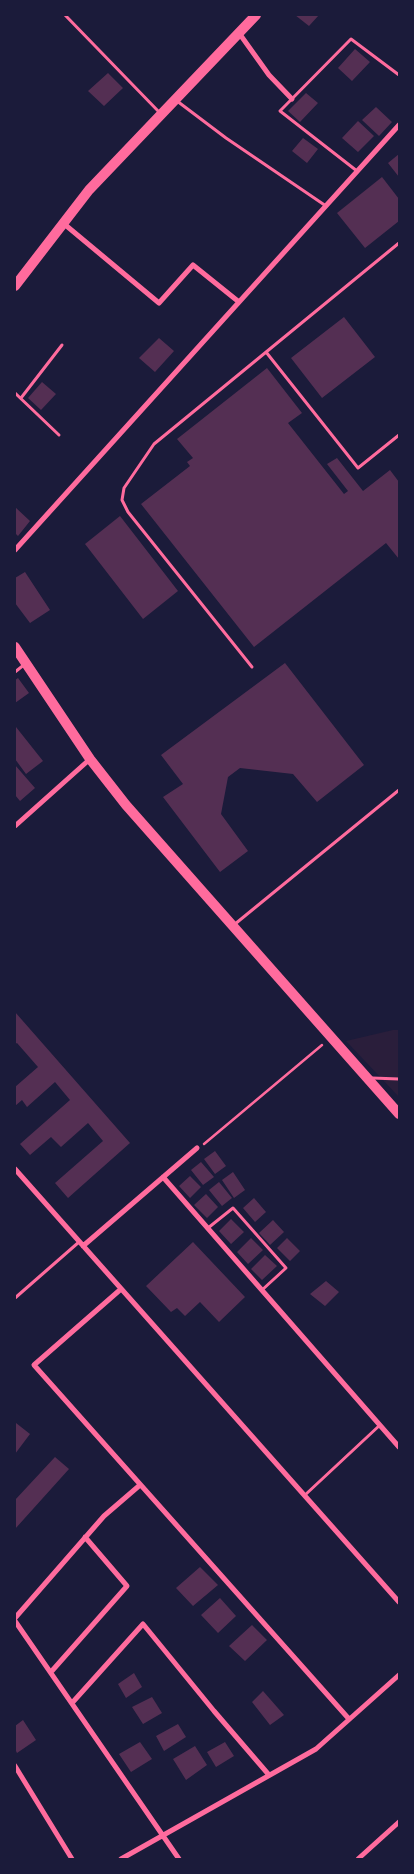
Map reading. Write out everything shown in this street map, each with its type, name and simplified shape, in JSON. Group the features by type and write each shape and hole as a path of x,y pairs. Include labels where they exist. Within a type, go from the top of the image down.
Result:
{"main road":[{"path":"15,286 89,190 256,15"},
{"path":"15,647 90,759 143,825 399,1114"}],"street":[{"path":"239,33 268,75 292,99"},
{"path":"15,550 399,125"},
{"path":"63,223 160,303 193,264 239,302"},
{"path":"15,826 90,759"},
{"path":"81,1244 197,1148"},
{"path":"15,1169 399,1602"},
{"path":"163,1177 399,1446"},
{"path":"121,1289 34,1365 350,1719"},
{"path":"140,1484 104,1516 15,1619 179,1859"},
{"path":"51,1672 127,1586 85,1538"},
{"path":"72,1703 143,1624 269,1776"},
{"path":"121,1859 316,1748 399,1675"},
{"path":"15,1766 72,1859"},
{"path":"358,1859 399,1822"}],"lane":[{"path":"64,15 161,114"},
{"path":"357,172 280,111 351,39 399,75"},
{"path":"174,100 326,206"},
{"path":"252,667 128,512 122,500 124,488 154,444 399,243"},
{"path":"21,398 62,346"},
{"path":"266,352 358,468 399,435"},
{"path":"15,393 59,435"},
{"path":"15,672 26,664"},
{"path":"232,926 399,790"},
{"path":"366,1078 399,1079"},
{"path":"208,1228 233,1208 286,1268 262,1290"},
{"path":"15,1298 81,1244"},
{"path":"304,1496 380,1425"}],"path":[{"path":"197,1148 206,1143 331,1037"}],"shaded area":[{"path":"399,1030 399,1097 346,1041"}],"building":[{"path":"295,15 319,15 309,26"},
{"path":"355,49 370,62 352,81 338,68"},
{"path":"108,73 123,88 104,106 88,91"},
{"path":"306,93 318,103 300,122 288,111"},
{"path":"376,107 392,122 379,136 362,120"},
{"path":"358,121 374,136 358,152 342,138"},
{"path":"303,138 318,149 307,163 292,151"},
{"path":"399,154 399,177 388,163"},
{"path":"382,177 399,199 399,221 365,248 337,213"},
{"path":"344,317 375,357 322,398 291,358"},
{"path":"159,338 174,351 155,372 139,358"},
{"path":"267,368 302,413 288,423 344,494 348,491 327,464 337,458 363,491 390,470 399,482 399,559 386,543 254,647 141,504 190,466 187,462 193,458 177,439"},
{"path":"42,382 56,394 41,410 28,398"},
{"path":"15,507 30,521 18,536 15,533"},
{"path":"120,516 178,591 143,619 85,544"},
{"path":"25,572 50,610 30,623 15,603 15,578"},
{"path":"285,663 364,765 317,802 293,774 240,768 228,777 221,814 248,851 220,872 163,797 183,784 161,755"},
{"path":"18,678 29,693 15,703 15,680"},
{"path":"16,727 43,761 26,774 15,759"},
{"path":"15,765 35,788 20,801 15,795"},
{"path":"15,1012 130,1143 68,1198 55,1183 103,1141 88,1123 61,1147 51,1137 30,1155 20,1144 70,1100 55,1082 27,1107 22,1100 15,1106 15,1087 38,1067 17,1043 15,1044"},
{"path":"215,1151 226,1166 215,1174 204,1159"},
{"path":"201,1162 214,1177 203,1185 191,1170"},
{"path":"233,1172 245,1190 234,1198 222,1180"},
{"path":"190,1176 201,1187 190,1198 179,1186"},
{"path":"219,1182 232,1198 222,1206 209,1190"},
{"path":"206,1194 218,1207 207,1218 194,1205"},
{"path":"254,1198 266,1212 255,1222 243,1208"},
{"path":"231,1219 244,1232 231,1244 219,1231"},
{"path":"273,1220 284,1232 270,1245 259,1233"},
{"path":"251,1238 263,1250 248,1264 237,1252"},
{"path":"287,1238 300,1251 290,1261 277,1248"},
{"path":"193,1242 245,1297 219,1322 200,1302 185,1316 177,1308 171,1312 146,1286"},
{"path":"265,1255 277,1266 262,1280 251,1269"},
{"path":"326,1281 339,1292 325,1306 310,1294"},
{"path":"16,1423 30,1434 15,1454 15,1425"},
{"path":"55,1457 69,1469 15,1529 15,1500"},
{"path":"200,1567 218,1585 193,1606 176,1588"},
{"path":"220,1598 236,1616 218,1633 201,1615"},
{"path":"252,1625 267,1640 245,1661 229,1646"},
{"path":"134,1673 142,1687 126,1698 118,1684"},
{"path":"263,1691 284,1715 270,1725 252,1702"},
{"path":"152,1697 162,1713 143,1724 132,1707"},
{"path":"23,1720 36,1740 17,1753 15,1749 15,1726"},
{"path":"178,1724 186,1737 164,1751 156,1736"},
{"path":"140,1742 152,1759 131,1772 119,1754"},
{"path":"225,1742 234,1756 216,1767 207,1752"},
{"path":"195,1746 207,1765 186,1780 173,1759"}]}
